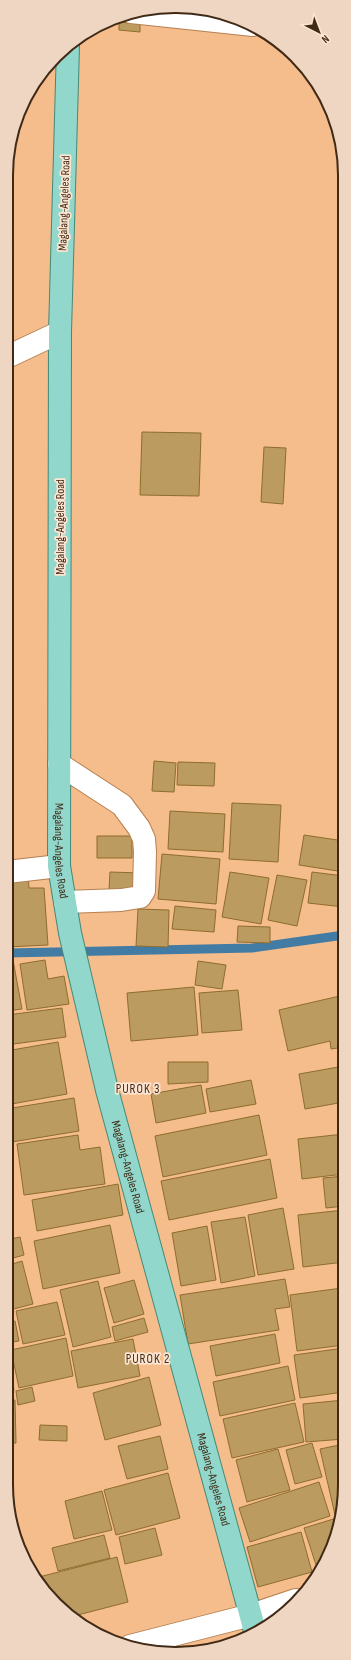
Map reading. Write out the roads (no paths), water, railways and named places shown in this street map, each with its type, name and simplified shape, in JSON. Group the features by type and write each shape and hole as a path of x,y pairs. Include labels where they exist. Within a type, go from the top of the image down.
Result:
{"main road":[{"name":"Magalang-Angeles Road","path":"68,53 60,332 59,866 70,933 107,1090 253,1623"}],"street":[{"path":"153,14 230,23"},
{"path":"13,354 60,332"},
{"path":"59,764 122,806 139,828 144,839 145,852 144,891 140,897 121,900 65,902"},
{"path":"13,871 59,866"},
{"path":"143,1644 253,1623 283,1607"}],"waterway":[{"path":"13,953 252,948 338,936"}],"district":[{"name":"PUROK 3","path":"138,1088"},
{"name":"PUROK 2","path":"148,1358"}]}
